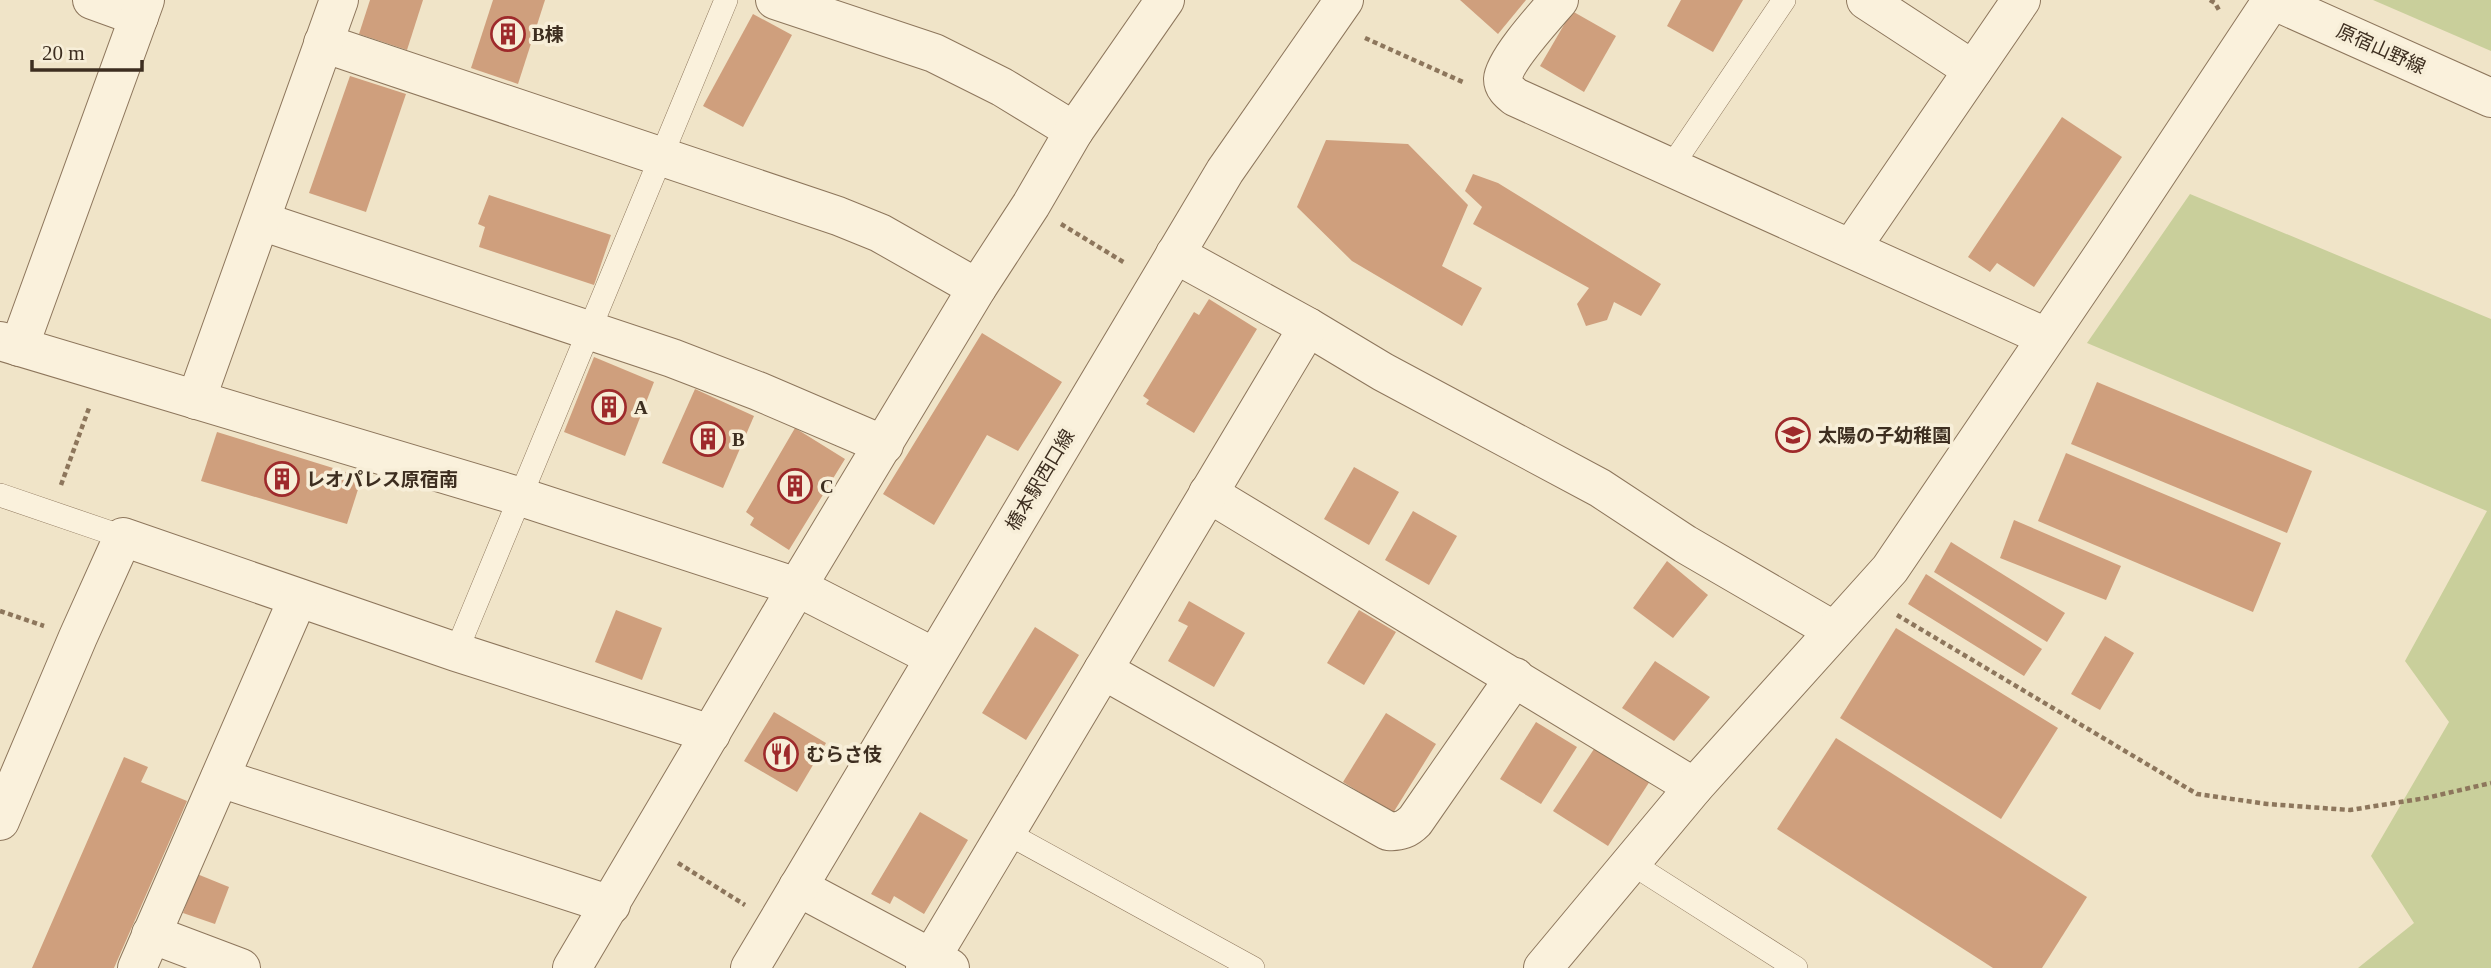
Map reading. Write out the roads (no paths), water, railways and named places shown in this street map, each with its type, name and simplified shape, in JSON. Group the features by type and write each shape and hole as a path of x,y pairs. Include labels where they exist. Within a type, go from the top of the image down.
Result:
{"street":[{"path":"92,0 142,8 10,344 521,497 797,587 934,657"},
{"path":"196,400 339,0"},
{"path":"775,0 934,53 993,82 1074,131"},
{"path":"572,968 977,288 1031,205 1074,131 1166,0"},
{"name":"橋本駅西口線","path":"750,968 1225,171 1344,0"},
{"path":"1559,0 1516,53 1506,70 1503,82 1508,92 2046,337"},
{"path":"1866,0 1973,69"},
{"path":"1852,247 2021,0"},
{"path":"1543,968 1694,788 1890,569 2272,0"},
{"name":"原宿山野線","path":"2272,0 2491,97"},
{"path":"323,43 849,220 880,233 977,288"},
{"path":"261,221 589,329 758,391 884,445"},
{"path":"1175,254 1308,327 1383,372 1589,481 1685,544 1833,630"},
{"path":"798,887 935,964 1007,833 1308,327"},
{"path":"1208,493 1694,788"},
{"path":"0,821 12,760 123,537 456,652 711,734"},
{"path":"241,968 144,951 298,598"},
{"path":"1103,670 1388,831 1397,832 1408,828 1415,821 1515,677"},
{"path":"220,778 611,905"}],"lane":[{"path":"456,652 726,0"},
{"path":"1671,167 1784,0"},
{"path":"0,495 123,537"},
{"path":"1007,833 1253,968"},
{"path":"1631,863 1796,968"}],"place":[{"name":"B棟","path":"508,34"},
{"name":"A","path":"609,407"},
{"name":"太陽の子幼稚園","path":"1793,435"},
{"name":"B","path":"708,439"},
{"name":"レオパレス原宿南","path":"282,479"},
{"name":"C","path":"795,486"},
{"name":"むらさ伎","path":"781,754"}]}
